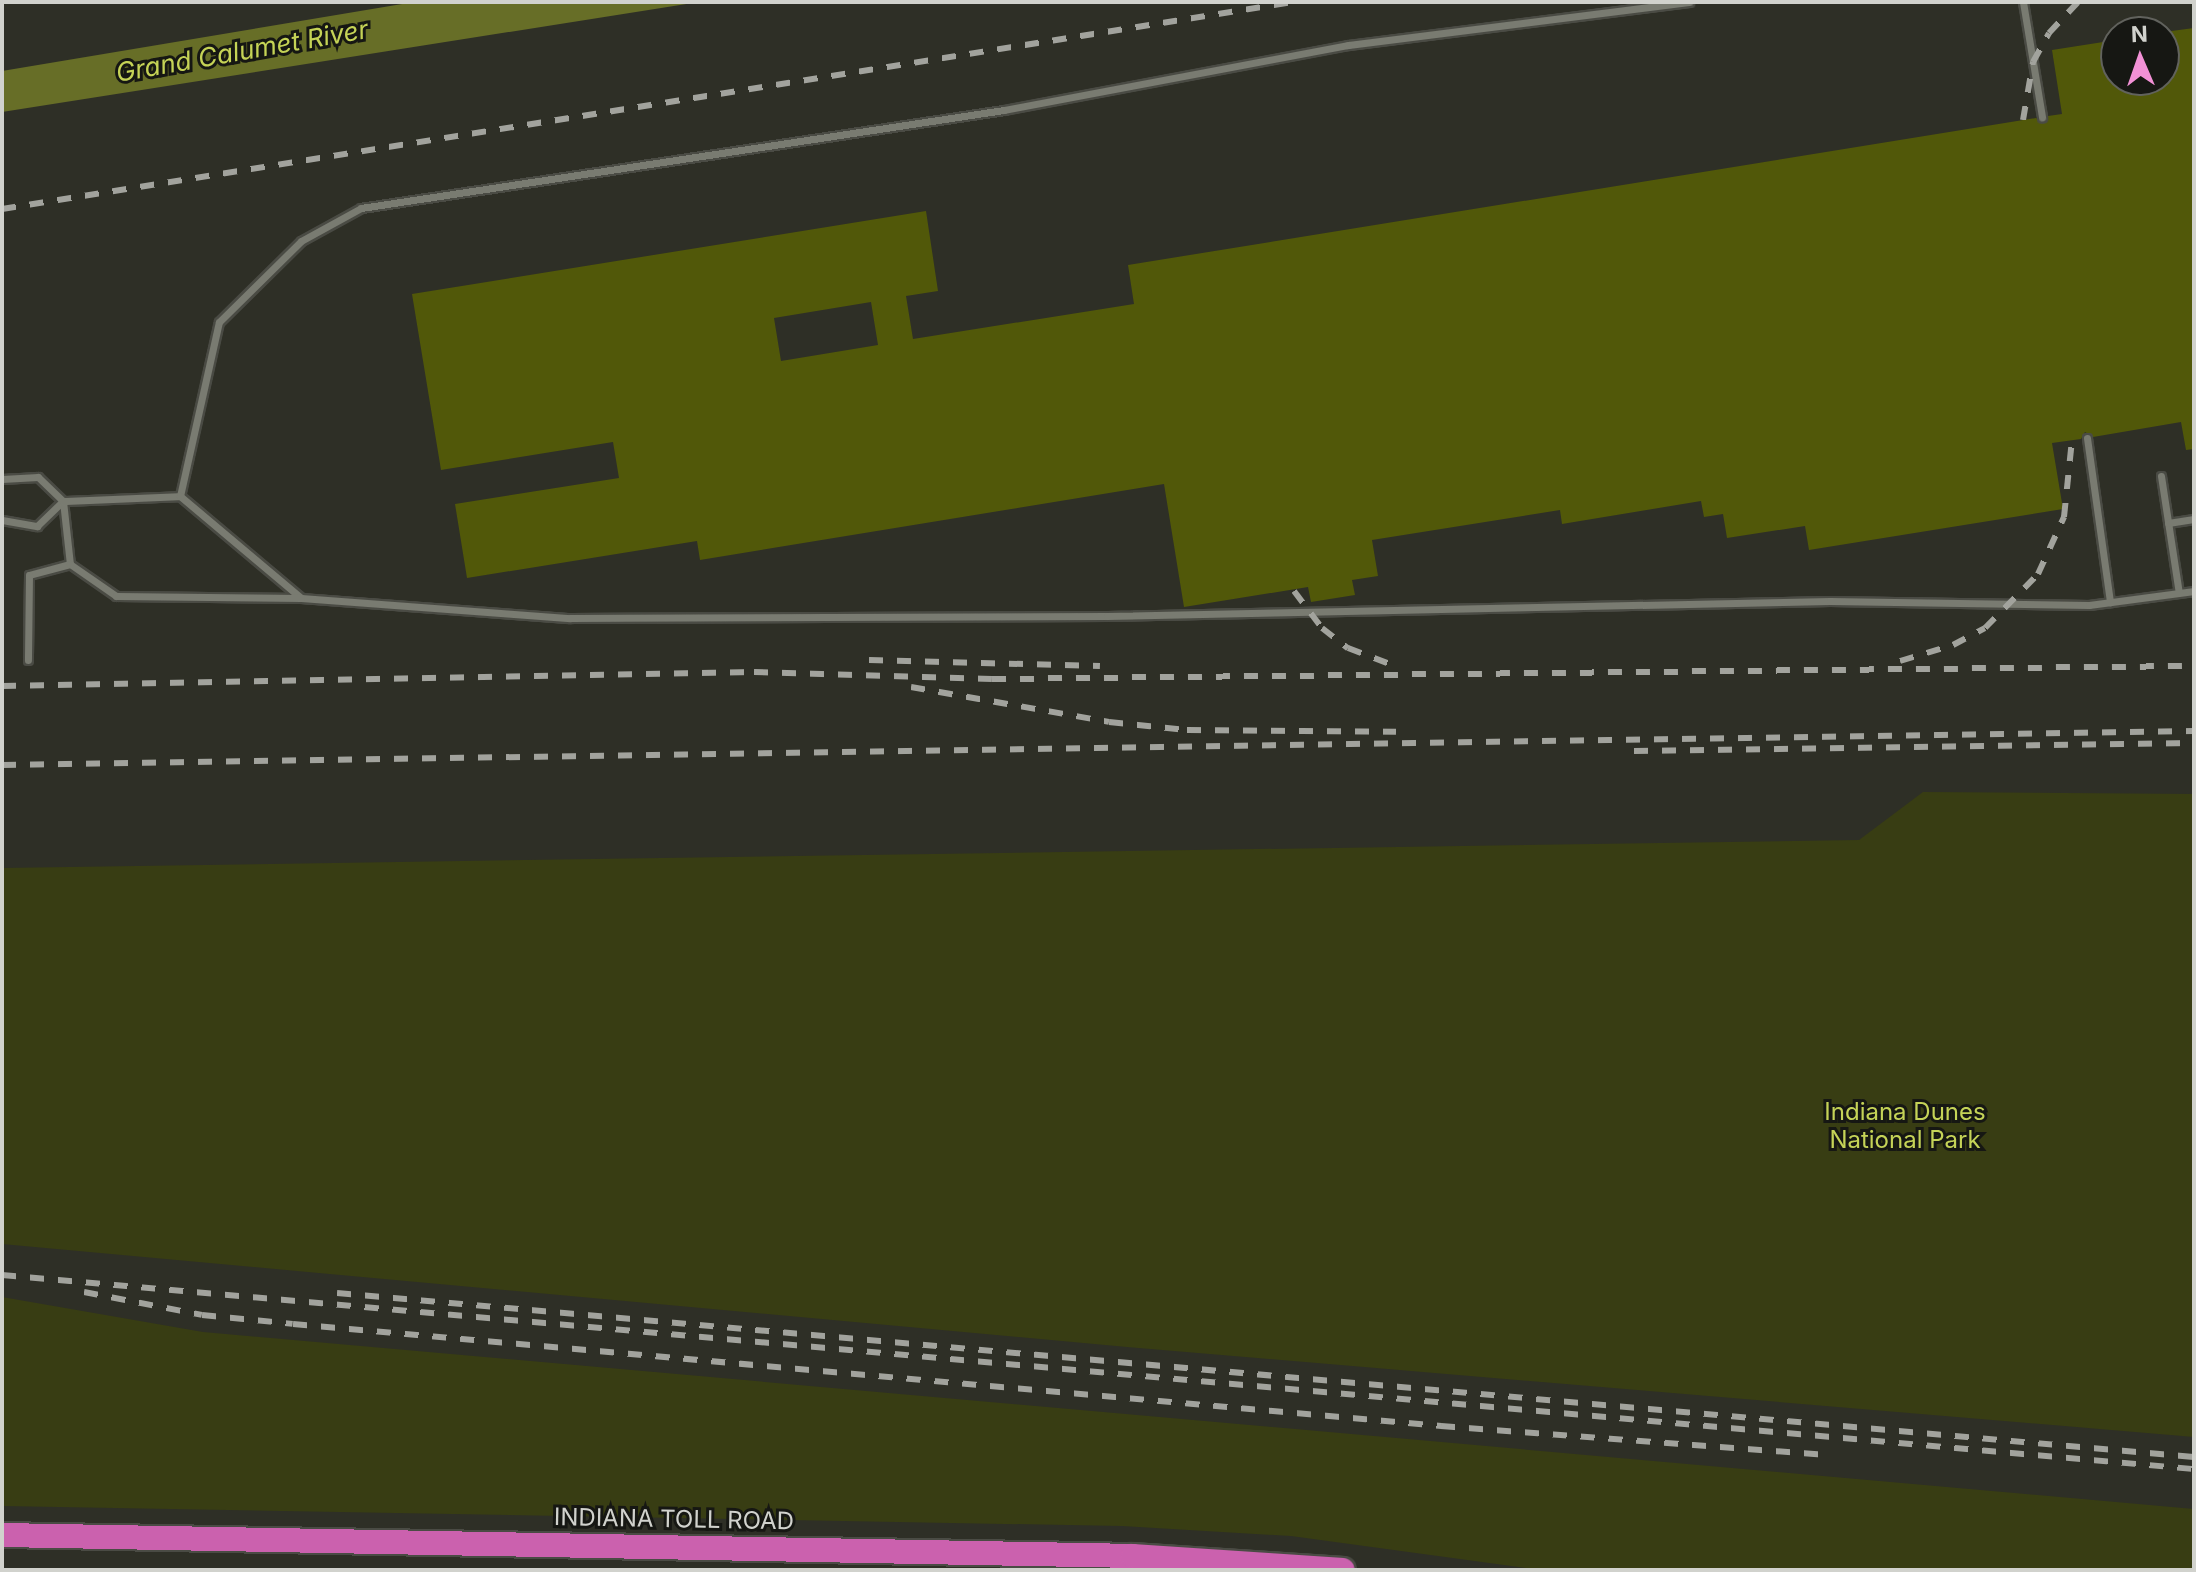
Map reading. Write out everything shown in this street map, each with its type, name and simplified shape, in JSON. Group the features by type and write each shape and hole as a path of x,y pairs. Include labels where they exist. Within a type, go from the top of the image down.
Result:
{"highway":[{"name":"INDIANA TOLL ROAD","path":"2,1535 1343,1570"}],"lane":[{"path":"180,496 219,322 301,241 361,208 1004,110 1348,45 1543,16 1689,2"},
{"path":"2023,2 2042,117"},
{"path":"2087,438 2110,602"},
{"path":"2161,476 2179,593"},
{"path":"2,479 38,477 63,501 70,564 116,596 301,598 570,618 673,618 2110,602 2194,591"},
{"path":"2,520 37,526 63,501 180,496 301,598"},
{"path":"2168,523 2194,519"},
{"path":"28,660 29,575 70,564"}],"green space":[{"name":"Indiana Dunes National Park","path":"1923,792 2194,794 2194,1437 1127,1347 2,1244 2,868 1859,840"},
{"path":"2,1297 203,1332 2194,1509 2194,1570 1540,1570 1291,1536 1122,1526 2,1506"}],"water":[{"name":"Grand Calumet River","path":"414,2 699,2 2,112 2,71"}],"building":[{"path":"2194,28 2194,449 2186,450 2181,422 2093,437 2085,432 2081,439 2052,443 2063,509 1809,550 1805,526 1727,538 1723,514 1704,517 1701,501 1562,524 1560,510 1372,540 1378,576 1352,580 1355,595 1311,602 1308,587 1184,607 1164,484 700,560 697,541 467,578 455,504 619,478 613,442 441,470 412,294 926,211 938,291 906,296 913,339 1134,304 1128,265 2036,118 2044,123 2048,116 2062,114 2052,50 2100,42 2100,96 2180,96 2180,30","holes":["871,302 878,345 781,361 774,318"]}],"railway":[{"path":"2,209 1293,2"},
{"path":"2023,120 2033,62 2049,33 2078,2"},
{"path":"1900,661 1953,645 1985,628 2038,574 2064,517 2072,440"},
{"path":"1294,591 1322,628 1348,648 1395,666"},
{"path":"869,660 1100,666"},
{"path":"2,686 754,672 992,679 2194,666"},
{"path":"911,687 1109,722 1187,730 1396,732"},
{"path":"2,765 2194,731"},
{"path":"1634,751 2194,743"},
{"path":"2,1275 2194,1469"},
{"path":"84,1292 202,1315 293,1324 1441,1426 1824,1455"},
{"path":"337,1293 2194,1457"}]}
